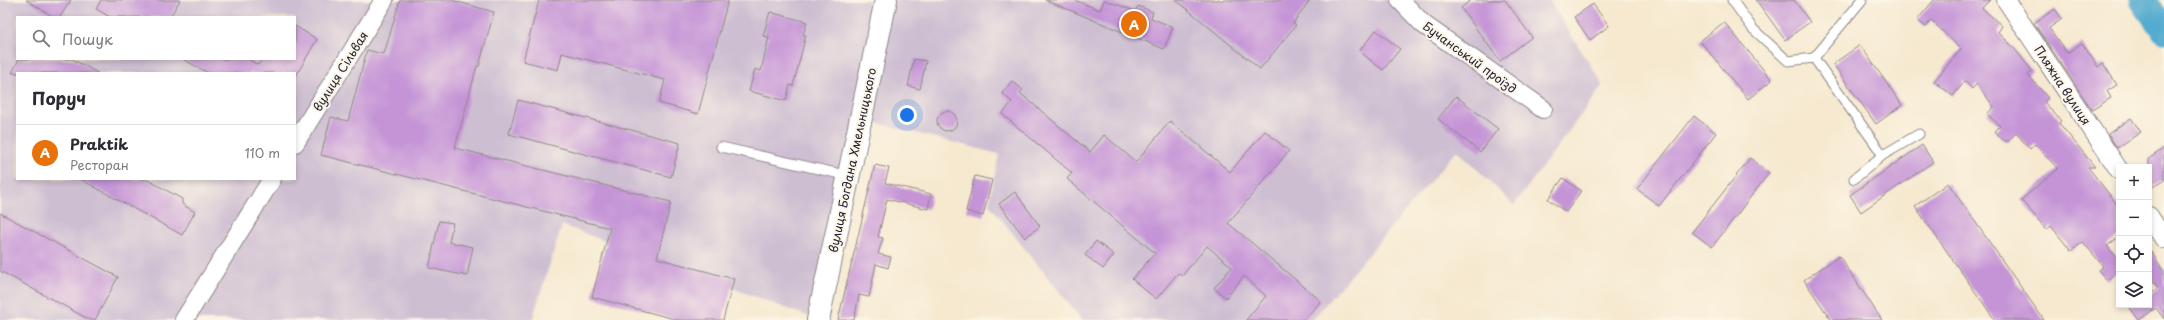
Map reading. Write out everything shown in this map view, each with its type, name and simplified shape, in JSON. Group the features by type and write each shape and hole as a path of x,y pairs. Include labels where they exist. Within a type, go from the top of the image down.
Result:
{"highway":[{"name":"вулиця Богдана Хмельницького","path":"818,320 886,0"}],"street":[{"name":"вулиця Сільвая","path":"296,140 384,0"},
{"name":"Бучанський проїзд","path":"1400,0 1423,24 1543,109"},
{"name":"Пляжна вулиця","path":"2006,0 2116,165"},
{"path":"184,320 271,180"},
{"path":"2152,221 2164,239"}],"lane":[{"path":"1732,0 1753,29 1788,61 1814,58 1862,0"},
{"path":"1814,58 1883,155"},
{"path":"1854,180 1883,155 1919,134"},
{"path":"722,147 849,176"}],"shaded area":[{"path":"0,0 1549,0 1603,85 1514,205 1457,150 1312,320 1082,320 989,204 999,154 861,119 818,320 562,225 532,320 0,320"}],"building":[{"path":"26,0 71,0 61,16 52,16"},
{"path":"101,0 180,0 171,16 108,16 96,9"},
{"path":"400,0 451,0 494,12 479,66 477,66 455,148 671,202 657,258 734,279 723,320 678,320 592,297 610,228 321,155 331,117 348,121 367,50 384,54"},
{"path":"539,0 728,0 698,114 659,103 665,80 562,53 558,70 523,61"},
{"path":"1045,0 1074,0 1100,10 1104,0 1135,11 1138,6 1153,12 1151,18 1173,27 1164,49"},
{"path":"1176,0 1310,0 1293,23 1296,25 1260,69"},
{"path":"1471,0 1505,0 1532,37 1500,61 1461,8"},
{"path":"1756,0 1794,0 1810,22 1785,40"},
{"path":"1934,0 1990,0 1982,8 2002,26 1998,32 2014,48 2032,71 2028,75 2048,98 2044,102 2061,121 2059,123 2095,167 2088,167 2116,203 2116,239 2107,246 2116,256 2116,273 2107,280 2098,270 2103,266 2083,242 2071,251 2051,226 2047,230 2021,200 2058,169 2035,144 2030,149 2016,133 2008,141 2004,141 1995,131 2000,126 1987,114 1994,107 1977,84 1972,89 1965,81 1953,96 1934,81 1961,49 1931,20 1926,27 1917,20"},
{"path":"1593,4 1609,26 1590,40 1574,17"},
{"path":"2055,9 2062,19 2049,28 2067,53 2082,43 2098,67 2103,63 2117,85 2107,91 2111,98 2092,110 2034,23"},
{"path":"770,12 807,22 803,35 806,35 793,86 790,85 786,101 749,91 755,69 761,71 769,37 763,36"},
{"path":"1724,22 1772,80 1748,99 1700,41"},
{"path":"296,27 317,39 296,76 296,72 206,72 185,60 250,60 258,65 261,60 296,60"},
{"path":"1376,30 1400,49 1383,70 1359,51"},
{"path":"1860,45 1902,105 1876,124 1833,64"},
{"path":"914,59 926,61 920,89 908,86"},
{"path":"18,60 74,60 96,72 16,72 12,73"},
{"path":"1012,81 1023,90 1020,93 1090,152 1104,135 1136,162 1170,121 1230,172 1265,131 1289,151 1228,223 1321,301 1304,320 1246,320 1266,296 1244,276 1226,298 1214,288 1232,267 1207,246 1182,276 1178,273 1156,299 1132,279 1155,253 1067,179 1072,173 1002,114 1012,102 1002,93"},
{"path":"1456,96 1498,129 1480,152 1438,119"},
{"path":"518,100 680,143 671,177 509,134"},
{"path":"947,111 954,114 957,121 954,128 947,131 940,128 937,121 940,114"},
{"path":"1694,116 1716,133 1659,206 1637,189"},
{"path":"2131,118 2141,132 2117,148 2108,134"},
{"path":"1922,145 1933,162 1861,212 1850,195"},
{"path":"2164,148 2164,180 2152,187 2152,164 2149,164 2149,159"},
{"path":"1750,158 1769,173 1712,247 1692,232"},
{"path":"875,165 889,168 885,183 931,194 928,209 887,199 878,237 883,238 878,254 891,257 888,268 876,264 869,297 859,295 854,320 838,320"},
{"path":"975,176 992,180 983,216 966,211"},
{"path":"1563,178 1581,191 1566,212 1548,199"},
{"path":"82,180 148,180 182,199 182,204 195,212 182,235"},
{"path":"1948,183 2044,320 1995,320 1915,206"},
{"path":"1015,192 1040,226 1025,238 999,204"},
{"path":"0,213 118,277 95,320 90,320 0,271"},
{"path":"439,221 453,223 449,242 473,247 467,276 429,268"},
{"path":"1096,241 1114,255 1103,269 1085,255"},
{"path":"2152,253 2164,271 2164,319 2156,308 2139,320 2130,308 2152,308 2152,293 2158,288 2152,279"},
{"path":"1839,256 1882,320 1831,320 1804,280"}],"waterway":[{"path":"2143,0 2164,30"}],"place":[{"name":"Praktik","path":"1134,24"}]}
